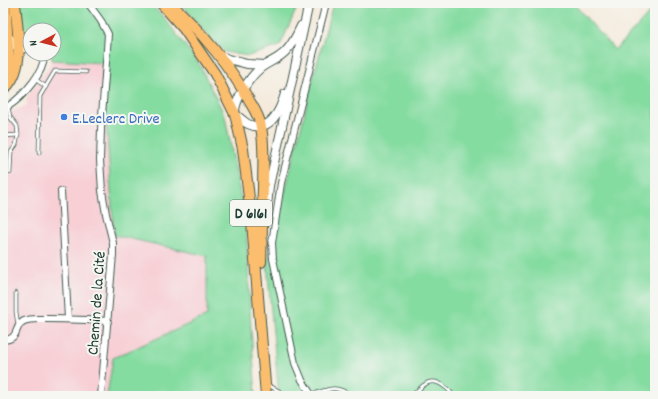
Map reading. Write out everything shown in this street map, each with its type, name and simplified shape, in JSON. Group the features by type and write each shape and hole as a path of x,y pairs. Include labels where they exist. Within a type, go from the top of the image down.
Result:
{"main road":[{"path":"3,90 11,80 19,59 14,45 5,3"},
{"path":"3,77 14,45 14,3"},
{"name":"D 6161","path":"161,3 184,29 215,74 235,114 243,149 248,182 266,396"},
{"name":"D 6161","path":"170,3 183,15 217,54 244,90 261,126 263,155 260,314"}],"street":[{"name":"Chemin de la Cité","path":"88,3 108,34 100,160 102,191 113,243 101,396"},
{"path":"262,251 269,186 309,3"},
{"path":"311,395 302,380 295,363 273,259 272,243 281,183 326,3"},
{"path":"293,80 288,86 283,102 276,116 270,123 261,126 248,124 235,114 236,106 244,90 256,72 264,65 285,53 293,43 307,14"},
{"path":"14,45 22,44"},
{"path":"14,45 22,46"},
{"path":"217,54 247,64 264,65"},
{"path":"5,108 15,101 35,79 44,62"},
{"path":"61,191 68,319"},
{"path":"3,340 9,340 13,337 18,327 25,321 68,319 108,321"}],"lane":[{"path":"39,153 40,96 55,72 86,72"},
{"path":"35,79 46,87"},
{"path":"5,108 17,126 18,135 16,145 11,152 10,174"},
{"path":"3,136 18,135"},
{"path":"16,293 18,327"},
{"path":"412,396 429,381 438,382 454,396"},
{"path":"265,384 279,391 281,396"},
{"path":"311,395 328,389 338,388 352,396"}],"shaded area":[{"path":"62,61 102,63 114,235 207,255 207,316 113,358 107,396 3,396 3,115 27,105 26,99 51,62 62,62"}],"green space":[{"path":"21,3 148,3 162,15 199,64 225,116 246,224 256,396 107,396 113,358 207,316 207,256 114,235 102,63 62,61 62,22 22,22"},
{"path":"181,3 299,3 280,46 248,56 225,52 206,34"},
{"path":"333,3 573,3 615,50 655,7 655,396 279,396 267,264"}],"place":[{"name":"E.Leclerc Drive","path":"64,117"}]}
